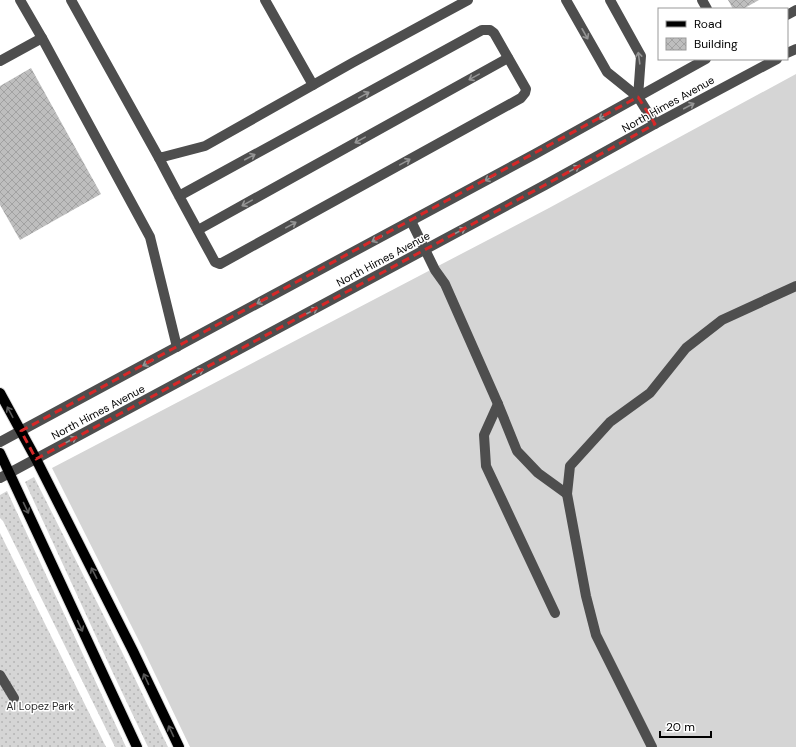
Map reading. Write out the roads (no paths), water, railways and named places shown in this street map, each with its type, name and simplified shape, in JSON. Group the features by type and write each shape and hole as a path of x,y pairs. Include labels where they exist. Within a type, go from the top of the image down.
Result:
{"main road":[{"path":"0,393 36,459 133,651 179,747"},
{"path":"0,453 137,747"}],"street":[{"path":"20,0 150,237 177,347"},
{"path":"72,0 215,262 220,264 521,98 526,89 494,33 490,30 482,30 179,196"},
{"path":"265,0 313,85"},
{"path":"159,158 205,146 456,3 468,0"},
{"path":"566,0 607,72 638,97 655,124"},
{"path":"610,0 641,56 638,97"},
{"path":"0,61 42,38"},
{"path":"198,230 508,58"},
{"name":"North Himes Avenue","path":"0,442 535,154 704,60"},
{"name":"North Himes Avenue","path":"0,478 425,250 774,60"},
{"path":"411,221 435,270 445,284 517,451 538,473 567,494"},
{"path":"652,747 596,635 585,588 567,494 570,466 610,422 650,393 686,348 722,320 796,286"},
{"path":"498,404 484,435 486,466 555,613"},
{"path":"0,675 14,698"}],"park label":[{"name":"Al Lopez Park","path":"40,706"}]}
